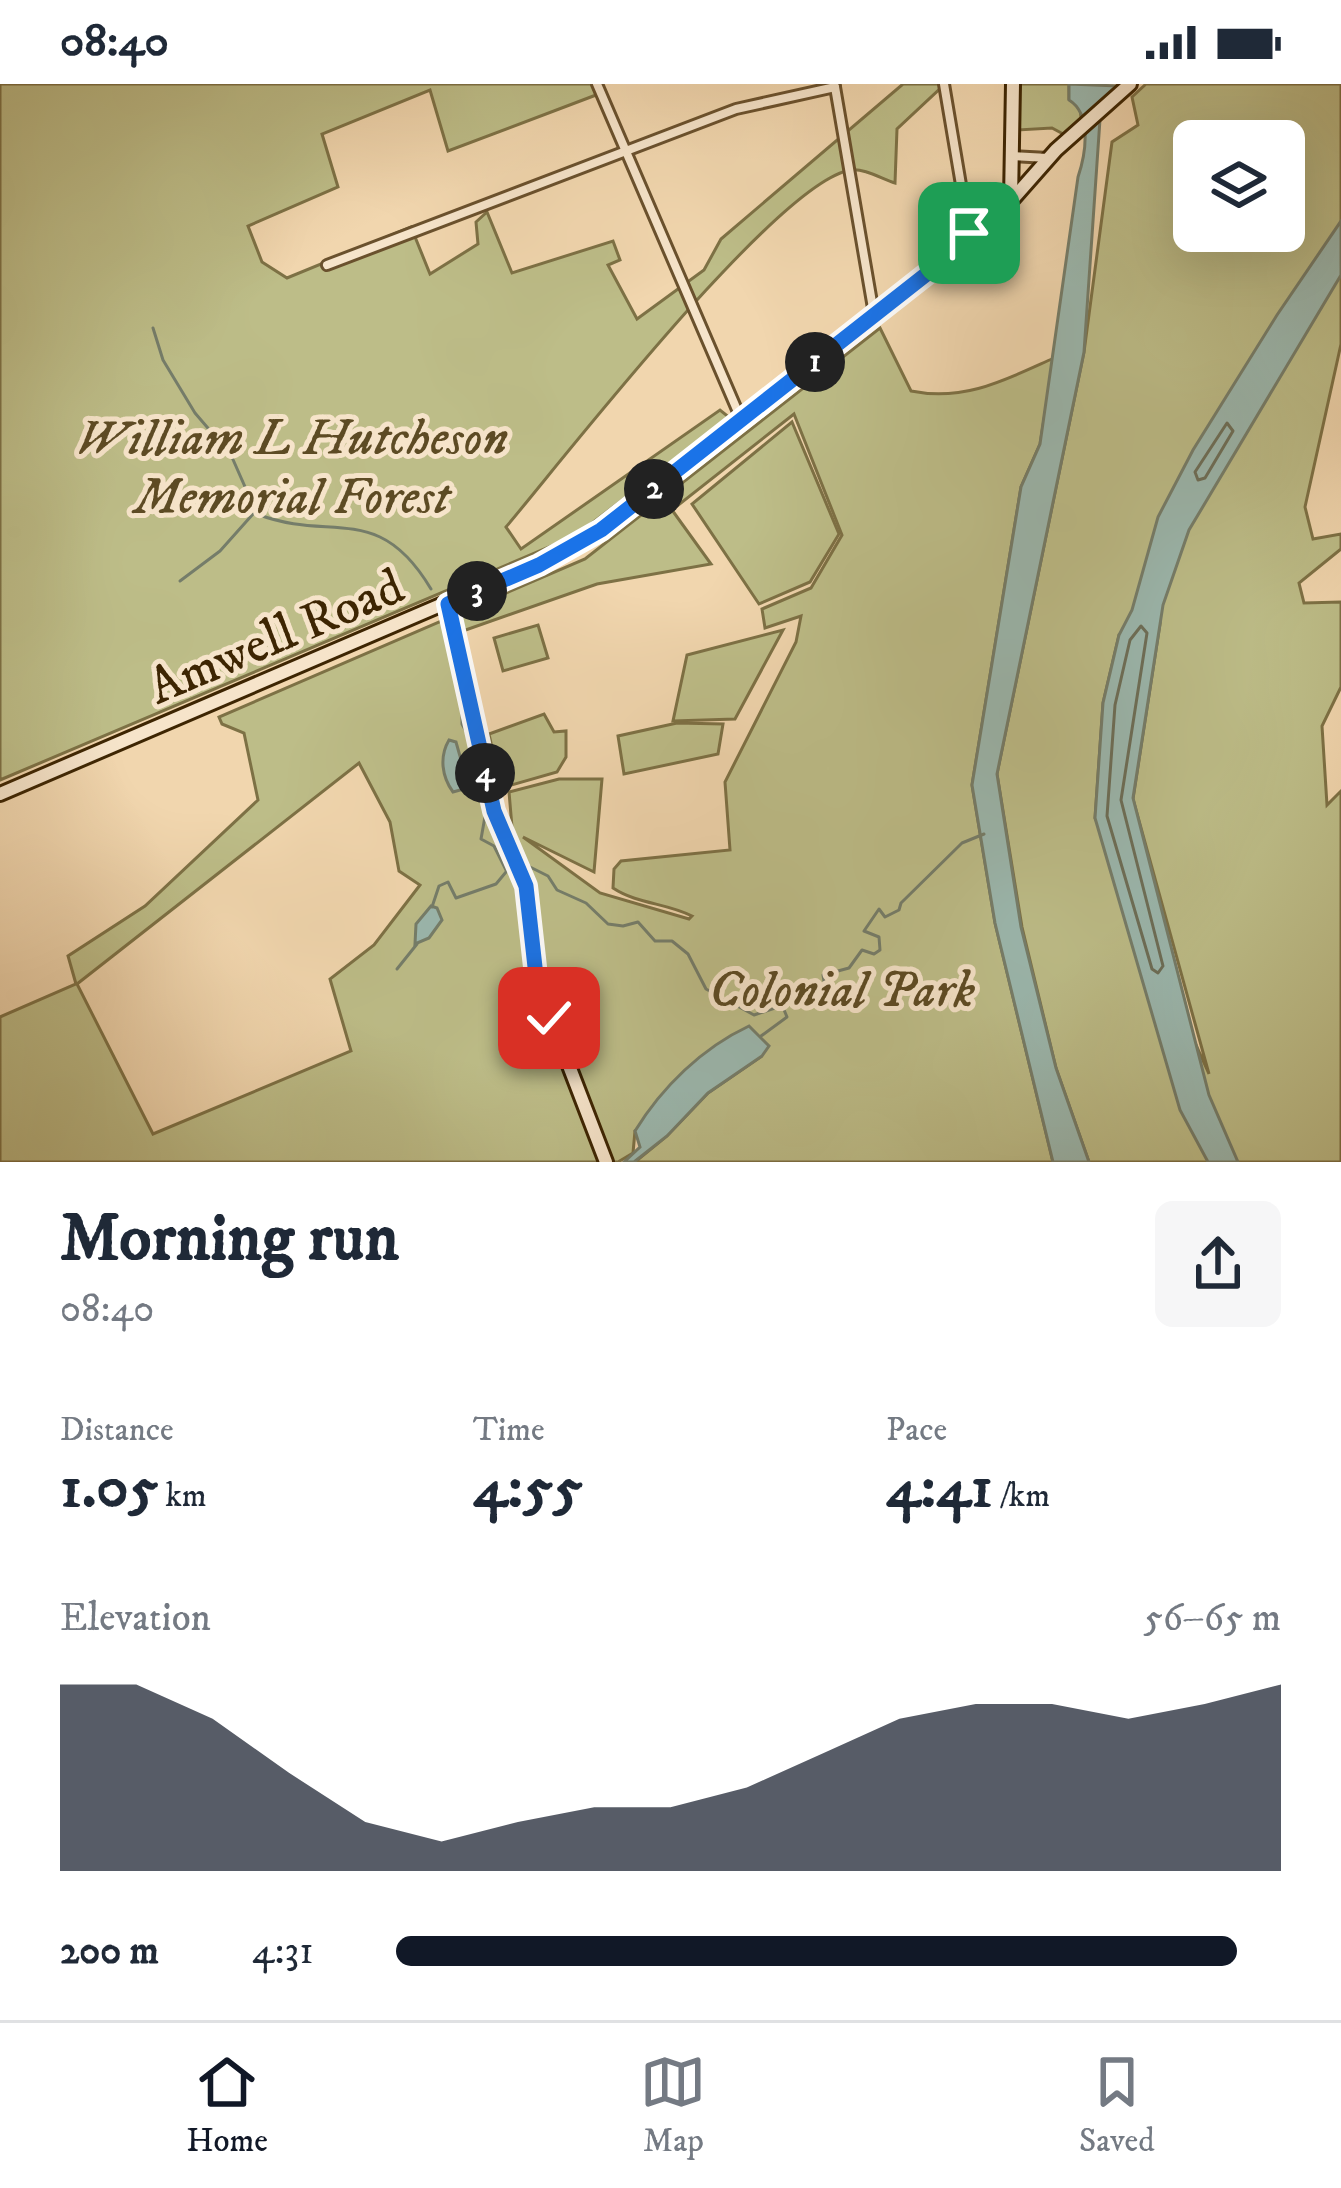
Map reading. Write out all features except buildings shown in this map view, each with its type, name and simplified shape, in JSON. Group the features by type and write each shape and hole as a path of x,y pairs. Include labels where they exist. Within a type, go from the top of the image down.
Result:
{"main road":[{"path":"1011,201 1013,84"},
{"name":"Amwell Road","path":"0,794 586,541 970,239 1130,84"},
{"path":"448,604 494,811 526,886 538,985 606,1162"}],"street":[{"path":"597,84 742,420"},
{"path":"944,84 970,239"},
{"path":"327,265 757,102 835,85 874,316"},
{"path":"1012,156 1049,158"}],"green space":[{"name":"William L Hutcheson Memorial Forest","path":"0,84 592,84 596,95 448,151 430,90 322,134 338,187 248,226 262,262 287,278 411,227 430,274 478,244 476,222 487,212 512,273 613,241 620,260 608,265 637,319 704,270 721,239 903,84 945,84 897,129 895,183 851,170 818,186 775,221 672,328 506,527 521,549 720,410 730,418 575,536 0,780"},
{"path":"1019,84 1069,84 1069,99 1080,108 1082,126 1067,136 1052,128 1018,130"},
{"path":"1146,84 1341,84 1341,344 1305,507 1313,539 1341,534 1341,549 1299,583 1304,603 1341,602 1341,687 1322,726 1327,805 1341,791 1341,1162 1089,1162 1056,1068 1022,927 997,774 1084,352 1112,142 1138,125 1132,97","holes":["1160,624 1133,799 1209,1074 1095,818 1103,703 1119,635"]},
{"name":"Colonial Park","path":"880,328 911,391 968,391 1054,358 1040,444 1021,487 972,785 995,923 1053,1162 635,1162 708,1093 762,1056 635,1131 633,1153 618,1162 0,1162 0,1017 76,984 68,956 145,906 258,800 244,733 222,724 219,717 585,559","holes":["794,414 842,535 811,588 762,609 765,628 801,616 796,642 725,782 730,850 621,861 614,869 613,888 692,916 689,919 600,893 523,837 594,872 602,779 559,779 509,792 512,827 497,818 457,633 597,584 711,564 672,510","359,763 390,822 399,871 420,885 374,945 330,979 351,1051 153,1134 77,984"]},
{"path":"792,422 839,534 810,582 759,604 692,504"},
{"path":"538,625 548,658 503,671 494,638"},
{"path":"783,630 735,719 673,721 687,655"},
{"path":"544,714 554,732 566,731 566,757 557,772 501,788 489,734"},
{"path":"677,723 723,724 718,754 624,774 618,736"}],"water":[{"path":"1069,84 1119,86 1101,105 1084,352 997,774 1021,927 1056,1068 1089,1162 1053,1162 995,923 972,785 1021,487 1040,444 1085,146 1084,124 1069,100"},
{"path":"1341,221 1341,275 1189,530 1163,605 1133,798 1209,1095 1238,1162 1208,1162 1180,1110 1095,818 1103,703 1119,635 1132,610 1158,517 1193,450"},
{"path":"449,740 456,742 467,781 464,789 453,792 443,767"},
{"path":"431,906 442,920 429,938 415,944 416,924"},
{"path":"749,1026 769,1046 762,1056 708,1093 634,1162 624,1162 640,1147 635,1131 671,1084 699,1057"}],"waterway":[{"path":"153,328 163,360 195,413 231,455 257,514 372,534 411,561 431,589"},
{"path":"180,581 220,551 253,514"},
{"path":"462,700 462,724 470,739 471,764 486,811 481,839 494,846 506,870 513,869"},
{"path":"526,865 548,876 557,890 586,903 608,924 638,922 655,941 672,941 688,954 706,989 754,1015 775,1008 797,992 809,1000 825,988 823,975 849,968 862,950 874,954 880,950 879,937 864,931 879,909 885,917 899,910 962,843 984,834"},
{"path":"432,907 439,886 448,882 456,898 496,884 506,872"},
{"path":"397,969 417,944"},
{"path":"761,1036 787,1017 782,1005"}],"route":[{"path":"549,1018 536,976 526,886 494,811 448,604 539,565 601,530 952,254 970,239 969,233"}]}
